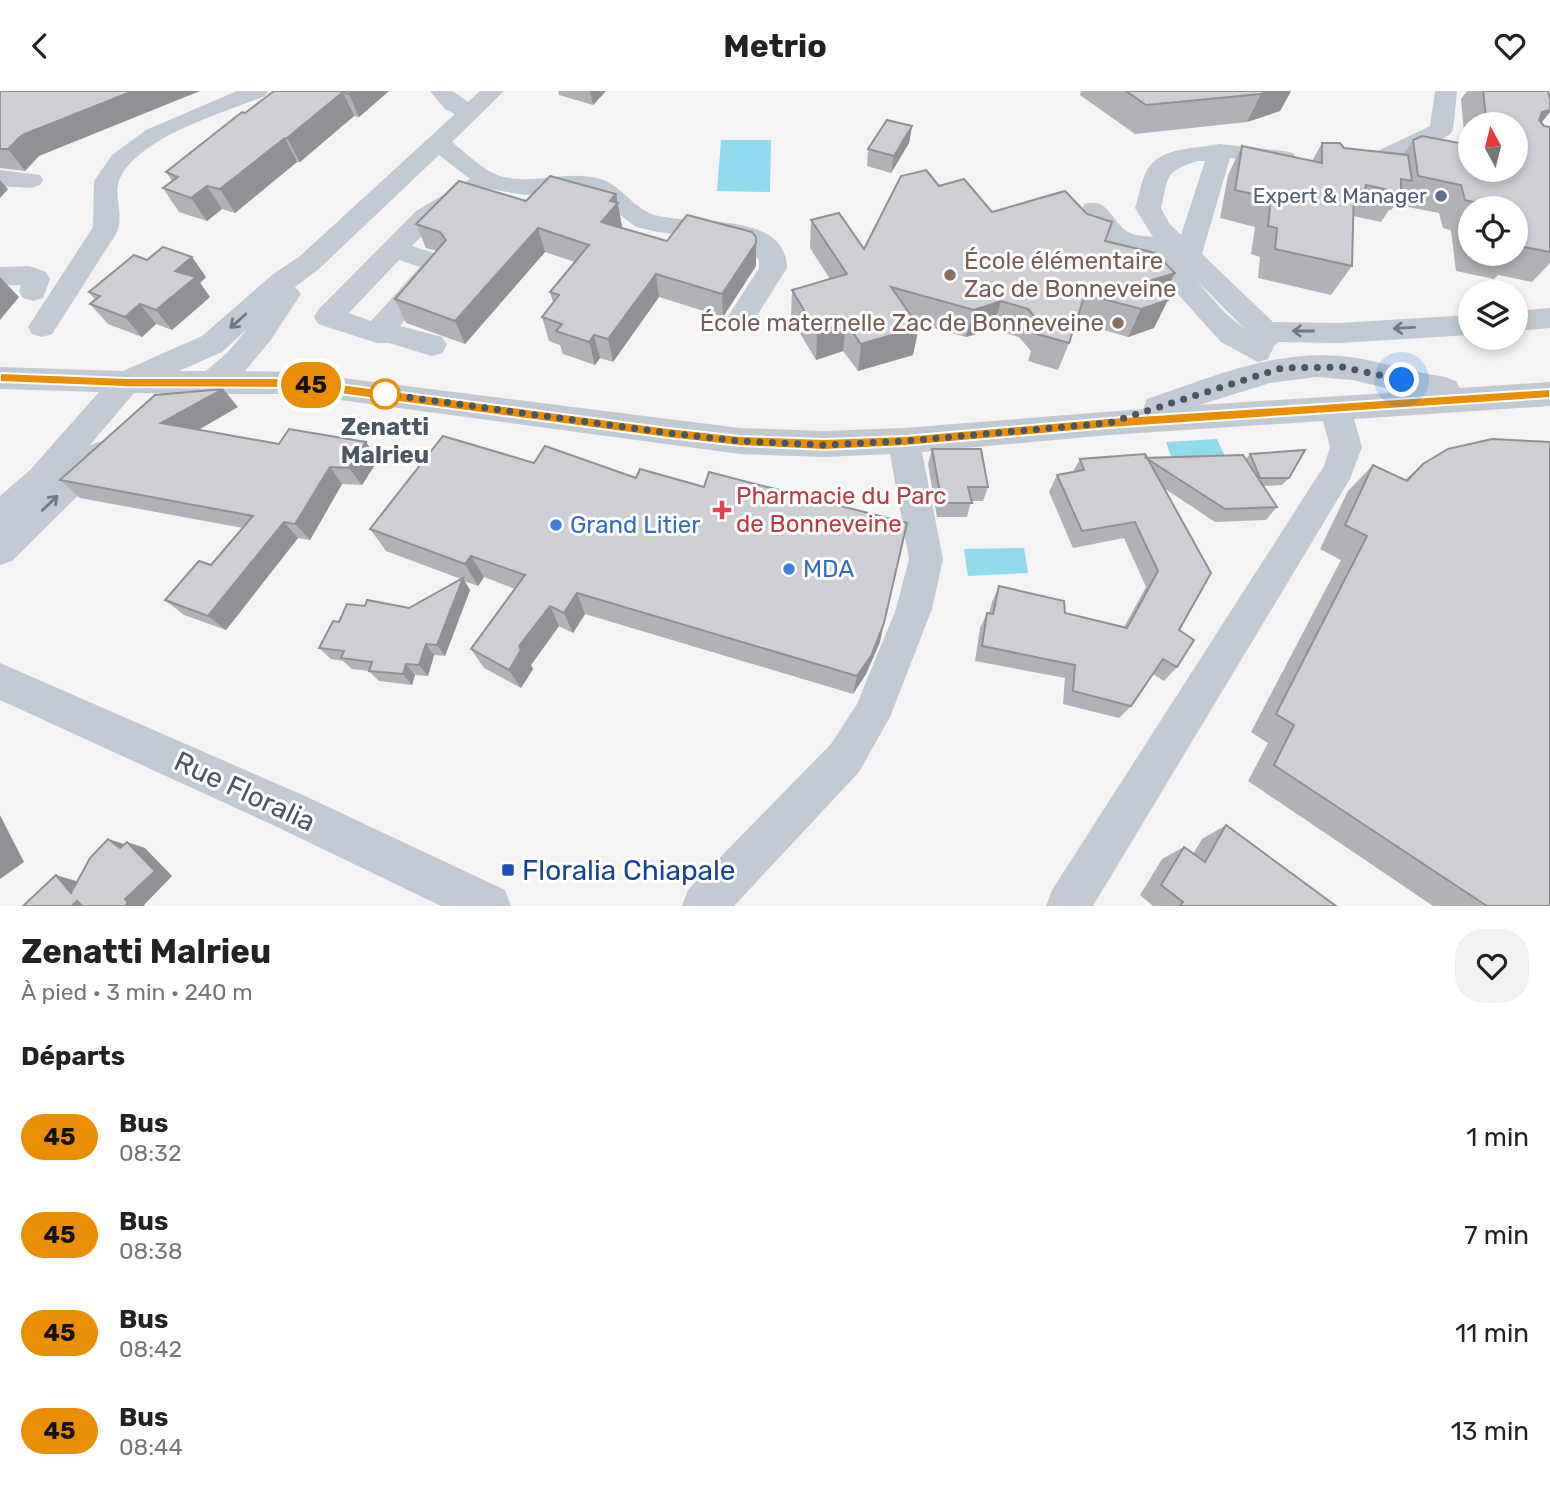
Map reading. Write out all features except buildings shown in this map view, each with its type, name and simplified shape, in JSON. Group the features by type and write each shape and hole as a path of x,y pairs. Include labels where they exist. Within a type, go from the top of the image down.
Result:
{"street":[{"path":"42,327 106,226 108,206 104,191 108,176 119,161 135,147 165,131 257,91"},
{"path":"441,91 453,104 470,112"},
{"path":"0,517 42,479 126,382 212,344 310,261 493,91"},
{"path":"1336,169 1356,171 1451,132 1446,91"},
{"path":"437,142 487,180 503,186 600,186 643,220 688,229 732,232 757,241 773,260 773,268 741,317"},
{"path":"1304,162 1244,150 1196,154 1167,163 1157,172 1148,208 1159,228 1188,256 1262,351 1276,390 1336,407 1376,398 1378,374 1361,349 1339,333"},
{"path":"1188,256 1220,152"},
{"path":"0,178 31,180"},
{"path":"432,345 389,333 377,333 328,317 425,217 487,180"},
{"path":"1094,210 1121,240 1149,245 1215,320 1231,335 1262,351 1317,366 1378,374 1427,387 1510,397"},
{"path":"377,333 439,264 393,250"},
{"path":"148,412 159,403 213,383 253,343 310,261"},
{"path":"0,276 29,275 36,279 33,292"},
{"path":"1528,320 1550,318"},
{"path":"1109,423 1305,331 1339,333 1458,326"},
{"path":"0,378 295,383 740,441 824,445 1550,394"},
{"path":"1068,906 1339,470 1346,447 1336,407"},
{"path":"0,550 117,438"},
{"path":"704,906 845,758 871,717 914,610 926,559 905,441"},
{"name":"Rue Floralia","path":"0,681 290,811 489,906"}],"water":[{"path":"721,140 771,140 770,192 717,191"},
{"path":"1217,439 1226,459 1173,462 1166,442"},
{"path":"1024,548 1028,573 968,576 964,549"}],"bus line":[{"name":"45","path":"0,378 295,383 668,433 740,441 824,445 1359,405 1550,394"}],"place":[{"name":"Expert & Manager","path":"1441,196"},
{"name":"École élémentaire Zac de Bonneveine","path":"950,275"},
{"name":"École maternelle Zac de Bonneveine","path":"1118,323"},
{"name":"Zenatti Malrieu","path":"385,394"},
{"name":"Pharmacie du Parc de Bonneveine","path":"722,510"},
{"name":"Grand Litier","path":"556,525"},
{"name":"MDA","path":"789,569"},
{"name":"Floralia Chiapale","path":"508,870"}],"route":[{"path":"385,394 668,433 740,441 824,445 905,441 1109,423 1262,372 1282,368 1342,367 1402,380"}]}
